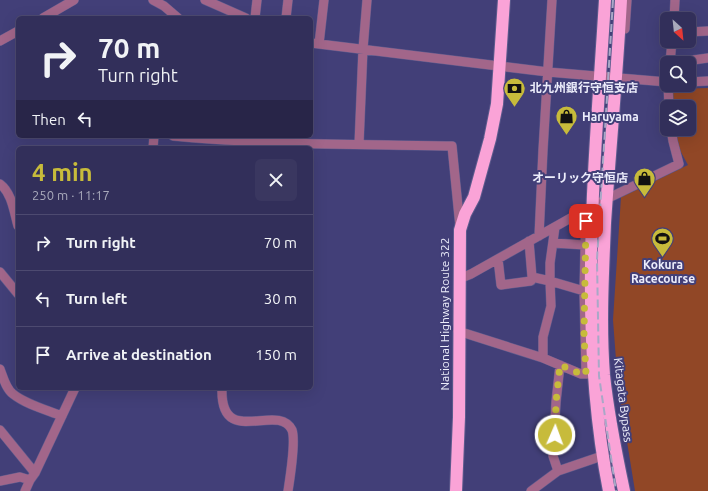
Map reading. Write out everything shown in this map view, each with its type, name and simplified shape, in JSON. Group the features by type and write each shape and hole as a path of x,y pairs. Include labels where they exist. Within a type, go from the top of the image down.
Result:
{"highway":[{"name":"National Highway Route 322","path":"456,491 459,417 458,331 461,278 460,230 465,214 474,196 490,139 497,104 504,0"},
{"name":"Kitagata Bypass","path":"605,0 589,207 594,374 602,456 609,491"},
{"name":"Kitagata Bypass","path":"621,0 617,78 609,152 603,285 594,374 609,413 624,491"}],"street":[{"path":"47,16 74,0"},
{"path":"153,0 164,6 176,16"},
{"path":"205,0 241,16"},
{"path":"255,16 257,0"},
{"path":"286,16 288,0"},
{"path":"324,0 315,44 333,44 548,72 660,81"},
{"path":"359,144 363,49 367,0"},
{"path":"539,236 552,0"},
{"path":"619,40 625,38 627,0"},
{"path":"674,12 675,0"},
{"path":"696,32 708,31"},
{"path":"0,40 16,32"},
{"path":"696,60 708,58"},
{"path":"696,82 708,81"},
{"path":"461,278 498,259 589,207 679,164 672,136"},
{"path":"192,138 452,146 460,230"},
{"path":"0,184 4,187 11,201 16,219"},
{"path":"458,331 543,358 581,374 594,374 584,291 584,245 589,207"},
{"path":"543,358 543,337 551,306 550,264 555,227"},
{"path":"498,259 501,285 531,282 532,277 529,241"},
{"path":"553,243 584,245"},
{"path":"0,272 16,292"},
{"path":"532,277 584,291"},
{"path":"558,471 553,456 560,365"},
{"path":"0,369 12,394 33,405 62,416"},
{"path":"25,491 74,390"},
{"path":"222,390 221,402 224,411 229,417 237,420 280,421 288,425 292,430 294,439 288,491"},
{"path":"0,430 33,477"},
{"path":"530,491 558,471 602,456"},
{"path":"0,481 20,477 33,477"}],"shaded area":[{"name":"Kokura Racecourse","path":"696,88 708,88 708,491 635,491 618,386 613,320 621,197 688,165 676,143 676,136 696,136 696,100 672,100 671,92 696,92"}],"railway":[{"path":"613,0 597,259 599,376 616,491"}],"place":[{"name":"北九州銀行守恒支店","path":"514,108"},
{"name":"Haruyama","path":"566,136"},
{"name":"オーリック守恒店","path":"644,198"},
{"name":"Kokura Racecourse","path":"663,258"}],"route":[{"path":"555,435 556,402 560,365 581,374 586,374 584,334 584,245 586,221"}]}
